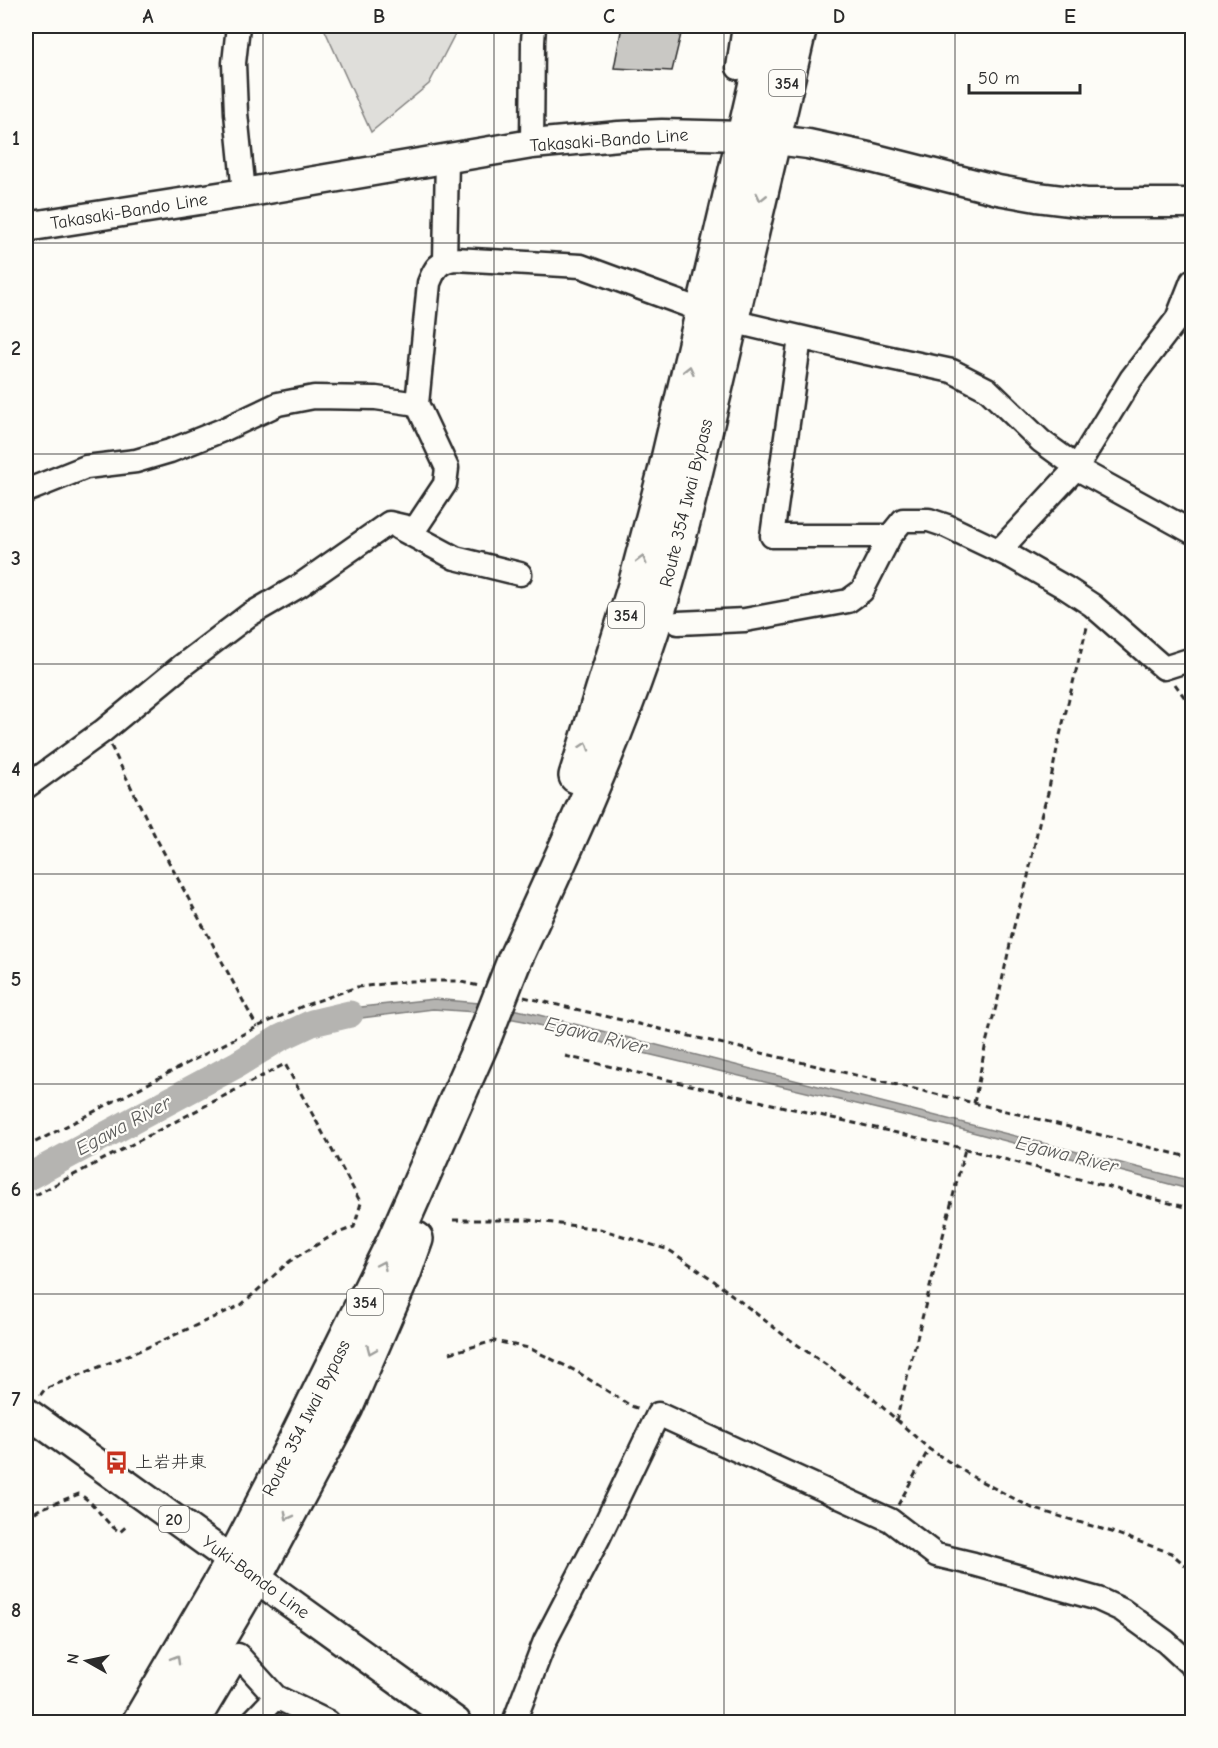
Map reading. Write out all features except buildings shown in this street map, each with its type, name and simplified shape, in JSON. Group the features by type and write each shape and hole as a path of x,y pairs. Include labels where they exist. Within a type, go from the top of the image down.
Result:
{"highway":[{"name":"Route 354 Iwai Bypass","path":"759,138 769,26"},
{"name":"Route 354 Iwai Bypass","path":"139,1722 244,1569 346,1407 404,1273 458,1127 483,1038 514,961 581,816 621,717 643,657 669,573 717,316 759,138 800,26"},
{"name":"Route 354 Iwai Bypass","path":"170,1722 244,1569"}],"main road":[{"name":"Takasaki-Bando Line","path":"26,227 532,144 641,135 759,138 833,149 998,190 1037,197 1086,203 1192,203"},
{"name":"Yuki-Bando Line","path":"27,1413 456,1722"}],"street":[{"path":"238,26 234,73 237,134 244,193"},
{"path":"532,144 534,26"},
{"path":"738,68 744,26"},
{"path":"445,261 447,159"},
{"path":"26,787 103,731 183,665 249,615 299,586 389,523 415,529 445,484 447,468 417,404 429,283 434,269 445,261 455,259 580,266 717,316 800,338 952,371 987,389 1041,441 1077,467 1192,532"},
{"path":"999,551 1077,467 1131,380 1177,319 1192,281"},
{"path":"800,338 772,536 890,536"},
{"path":"26,491 86,467 136,461 170,451 278,404 314,397 376,399 417,404"},
{"path":"678,623 745,620 848,601 862,591 890,536 903,520 929,520 947,526 999,551 1066,588 1092,605 1164,668 1192,659"},
{"path":"389,523 455,558 520,574"},
{"path":"514,1722 545,1641 599,1537 658,1414 890,1520 936,1555 1098,1599 1122,1610 1166,1642 1192,1666"},
{"path":"198,1722 238,1655 276,1697 328,1722"},
{"path":"252,1722 276,1697"},
{"path":"276,1697 278,1722"}],"path":[{"path":"974,1102 986,1043 999,999 1014,926 1027,881 1092,605"},
{"path":"1164,668 1192,708"},
{"path":"103,731 155,836 257,1026"},
{"path":"26,1148 257,1026 303,1006 357,987 411,981 457,981 480,986"},
{"path":"514,994 974,1102 1192,1158"},
{"path":"565,1056 966,1149 1192,1209"},
{"path":"26,1200 285,1064 361,1203 354,1227 333,1235 290,1261 241,1305 148,1347 45,1389 27,1413"},
{"path":"896,1421 966,1149"},
{"path":"453,1220 528,1220 600,1229 669,1250 869,1395 929,1449 974,1477 1032,1508 1112,1532 1171,1553 1192,1571"},
{"path":"450,1353 494,1341 529,1348 576,1371 631,1406 658,1414"},
{"path":"890,1520 929,1449"},
{"path":"26,1518 40,1509 80,1494 86,1497 110,1526 120,1532 128,1525"}],"shaded area":[{"path":"323,26 459,26 429,84 371,132"}],"water":[{"path":"434,999 479,1003 527,1012 1192,1181 1192,1190 953,1127 614,1046 524,1021 476,1012 433,1009 353,1019 314,1027 313,1018 352,1008"}],"waterway":[{"name":"Egawa River","path":"26,1178 236,1065 280,1038 312,1023 350,1014"}],"place":[{"name":"上岩井東","path":"117,1462"}]}
